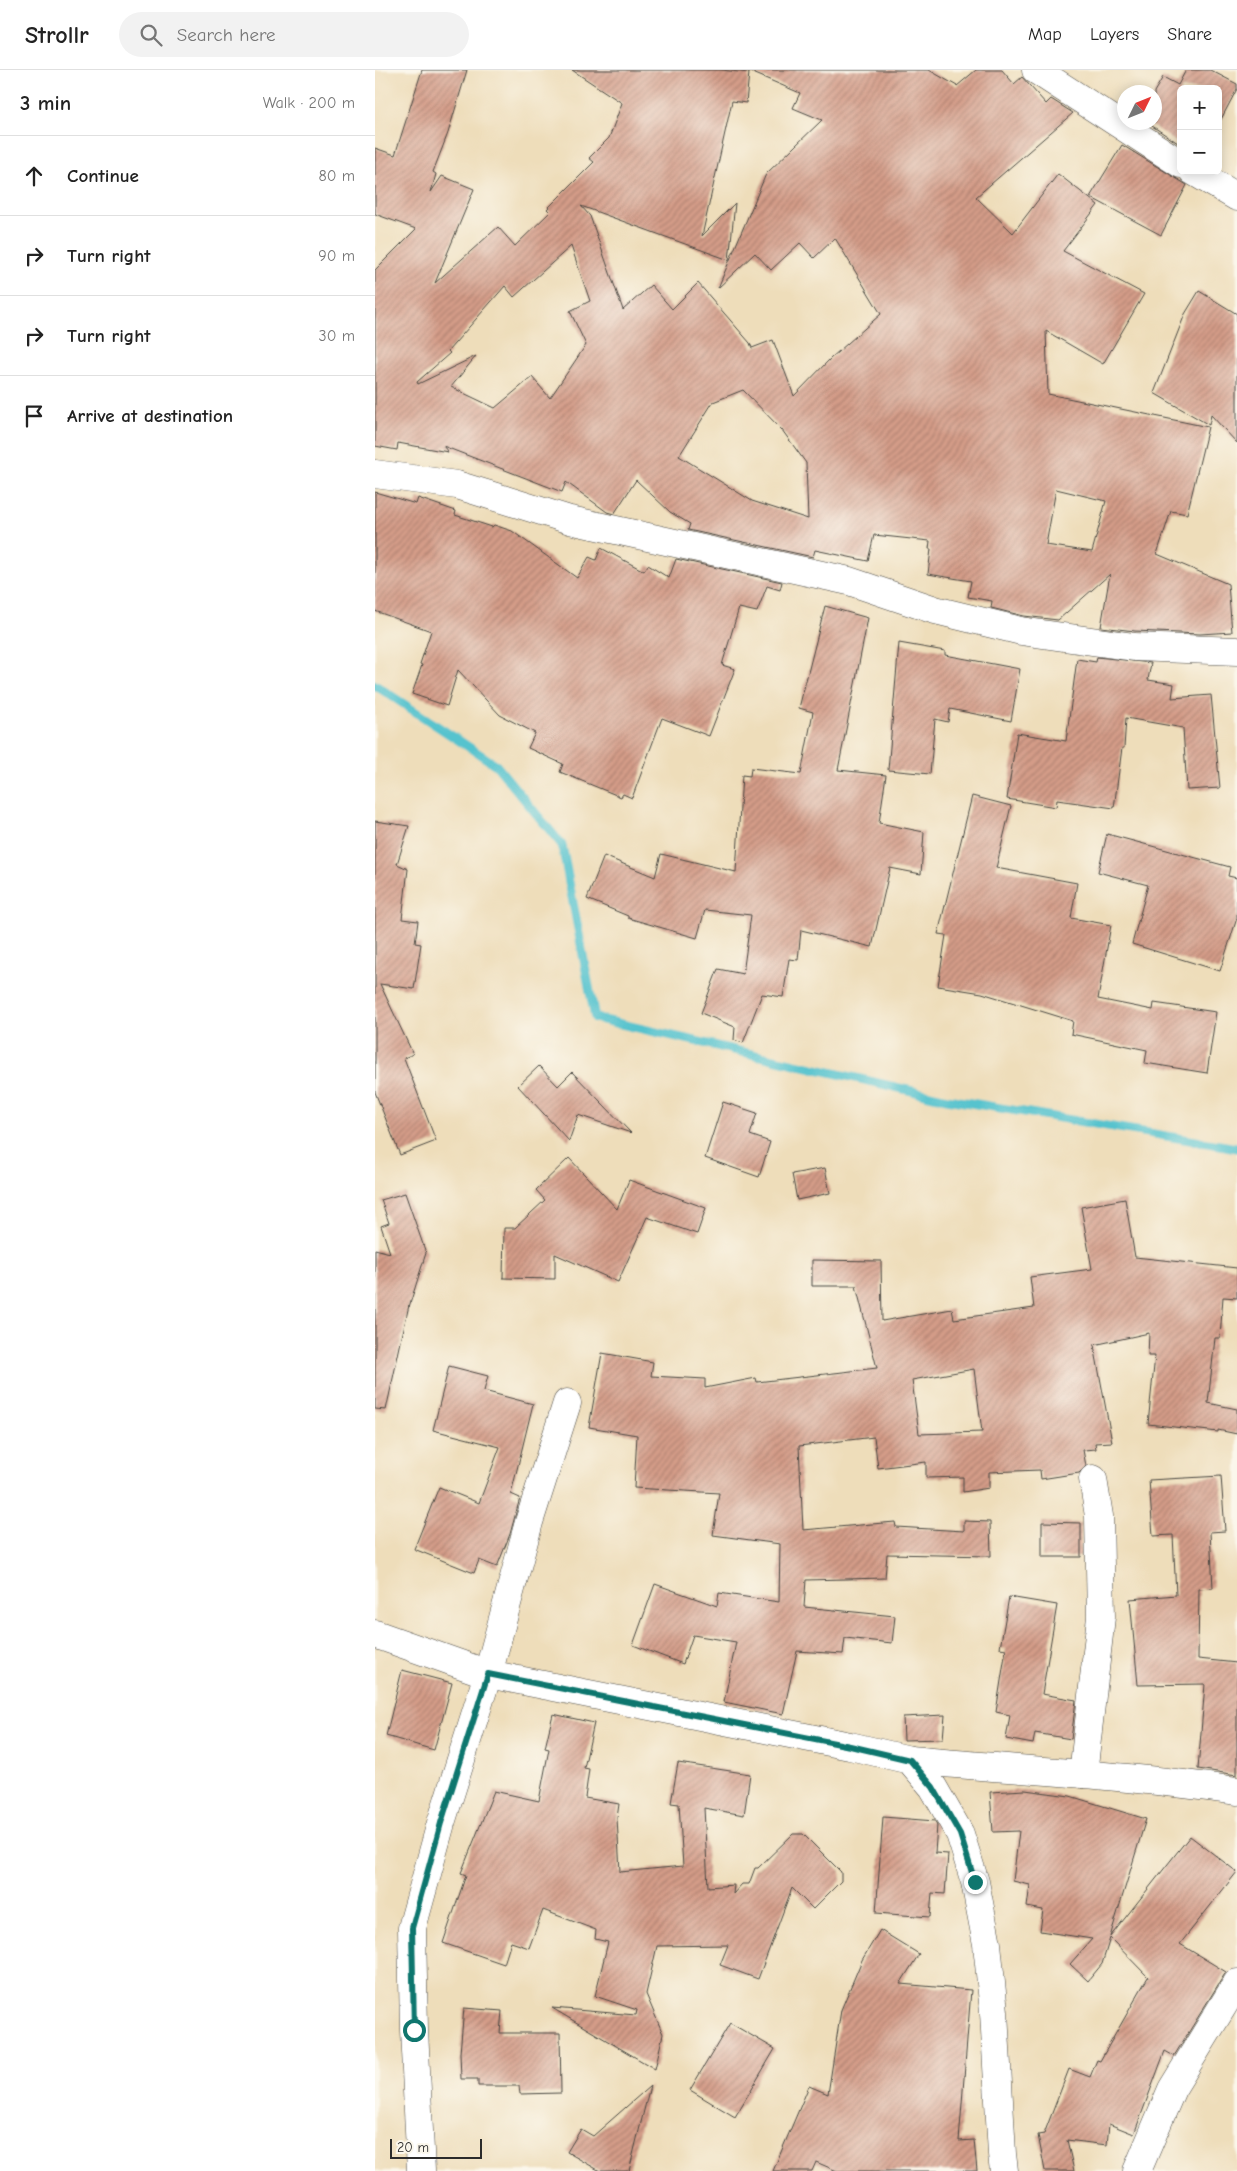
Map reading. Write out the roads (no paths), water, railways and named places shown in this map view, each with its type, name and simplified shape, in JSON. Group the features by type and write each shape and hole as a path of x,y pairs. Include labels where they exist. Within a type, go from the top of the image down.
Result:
{"street":[{"path":"1036,70 1177,161"},
{"path":"1200,175 1237,197"},
{"path":"375,474 457,485 570,520 849,581 935,610 1021,631 1134,647 1237,651"},
{"path":"421,2171 414,2030 412,1928 441,1823 488,1674 527,1532 567,1403"},
{"path":"1083,1774 1101,1617 1099,1516 1093,1479"},
{"path":"375,1634 488,1674 850,1746 910,1760 1025,1771 1083,1774 1237,1791"},
{"path":"910,1760 933,1787 960,1834 975,1882 987,1944 994,2012 1002,2154 1005,2171"},
{"path":"1137,2171 1171,2088 1237,1983"}],"waterway":[{"path":"375,685 496,765 562,845 595,1018 947,1099 1237,1148"}]}
